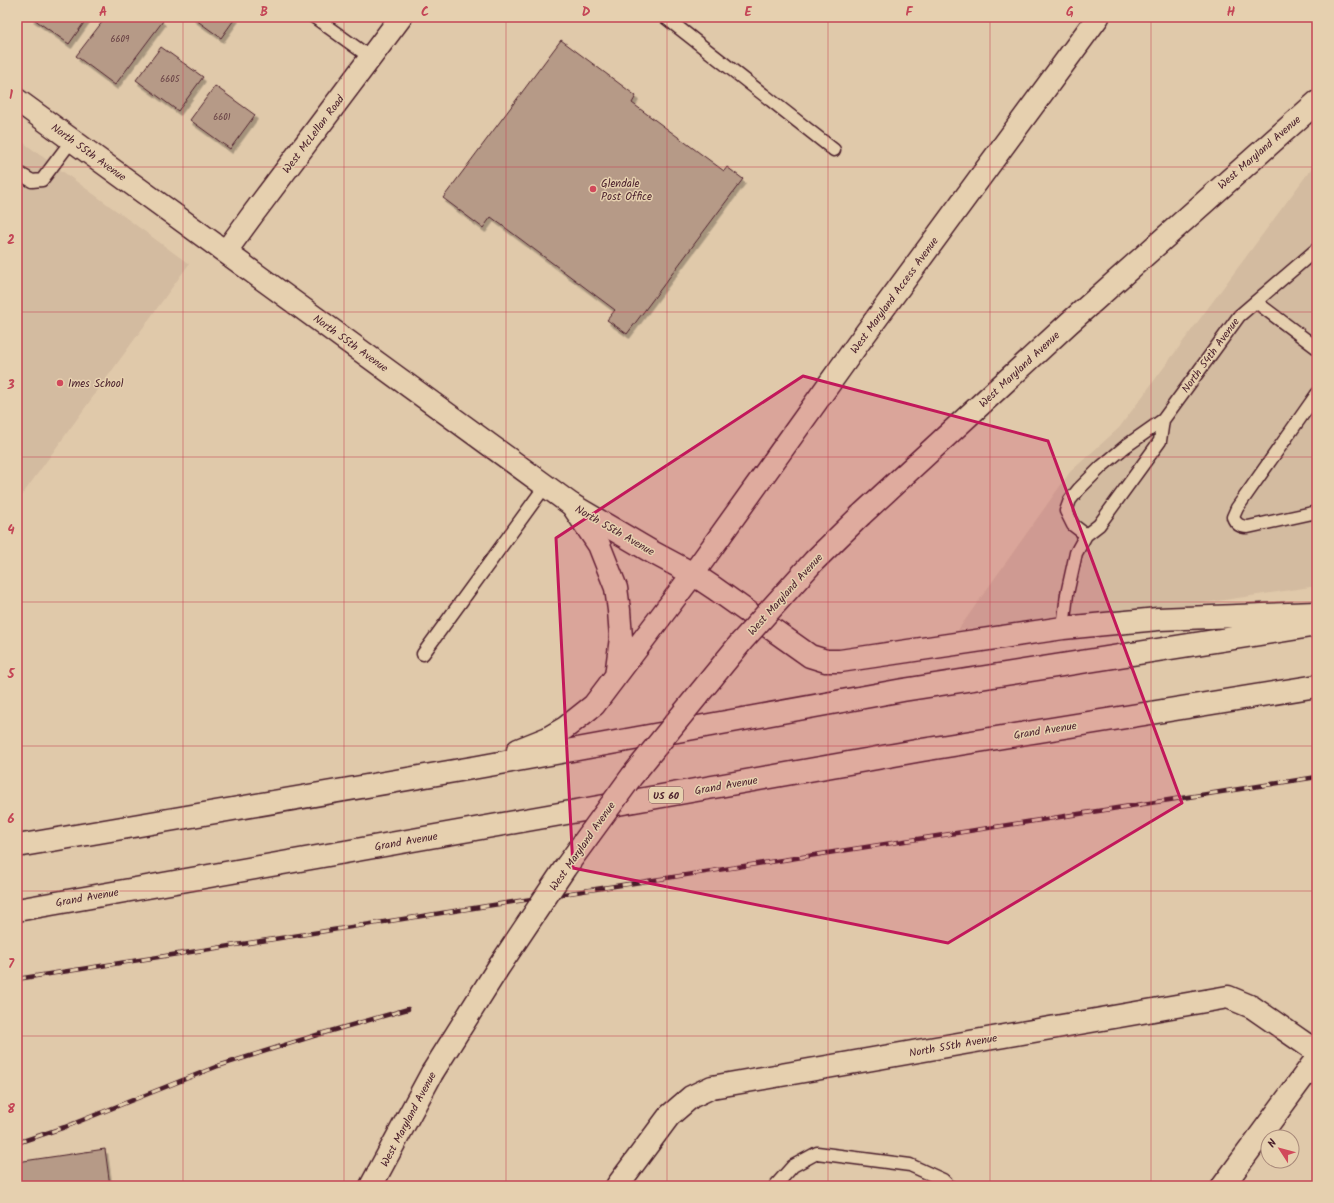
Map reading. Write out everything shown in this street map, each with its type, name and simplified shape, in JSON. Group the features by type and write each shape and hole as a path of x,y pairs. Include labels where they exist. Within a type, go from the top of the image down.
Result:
{"main road":[{"name":"West McLellan Road","path":"226,252 401,17"},
{"name":"West Maryland Access Avenue","path":"478,767 548,738 565,728 594,705 693,574 862,339 1098,17"},
{"name":"North 55th Avenue","path":"17,100 572,505 693,574 810,656 826,660 840,661 1063,628 1158,619 1317,613"},
{"name":"West Maryland Avenue","path":"371,1186 432,1073 498,968 561,874 632,776 742,641 814,561 861,514 1069,323 1317,102"},
{"path":"572,505 598,545 616,588 621,638 616,676"},
{"path":"17,846 143,823 478,767 903,690 1317,625"},
{"name":"Grand Avenue","path":"17,910 922,750 1317,686"},
{"name":"North 55th Avenue","path":"617,1186 669,1116 691,1096 712,1087 1228,997 1252,1007 1317,1052"},
{"path":"1223,1186 1317,1058"}],"lane":[{"path":"314,17 370,58"},
{"path":"665,17 834,150"},
{"path":"17,172 32,181 42,180 72,140"},
{"name":"North 54th Avenue","path":"1086,535 1073,525 1066,511 1070,500 1100,467 1126,446 1163,420 1239,316 1317,249"},
{"path":"1256,302 1317,348"},
{"path":"1317,394 1237,508 1233,517 1235,522 1241,527 1248,527 1317,512"},
{"name":"North 54th Avenue","path":"1063,628 1067,594 1076,552 1086,535 1099,525 1160,441 1163,420"},
{"path":"423,654 546,485"},
{"path":"775,1186 793,1166 817,1153 910,1165 943,1180 948,1186"}],"highlighted area":[{"path":"803,376 1048,441 1182,803 948,943 573,868 556,538"}],"shaded area":[{"name":"Imes School","path":"17,138 189,264 17,502"},
{"path":"1317,161 1317,586 1125,615 958,630 1070,472 1119,428"}],"building":[{"path":"31,17 88,17 69,44"},
{"path":"106,17 158,17 163,21 115,85 76,56"},
{"path":"192,17 236,17 221,38"},
{"name":"Glendale Post Office","path":"561,40 636,96 632,103 724,171 727,167 743,179 627,334 607,320 615,310 491,217 483,228 443,198"},
{"path":"161,47 203,77 178,111 136,80"},
{"path":"215,86 255,115 230,149 190,120"},
{"path":"105,1149 110,1186 17,1186 17,1162"}],"railway":[{"path":"17,979 1317,777"},
{"path":"17,1143 65,1127 218,1066 320,1034 408,1009"}],"place":[{"name":"Glendale Post Office","path":"593,189"},
{"name":"Imes School","path":"60,383"}]}
